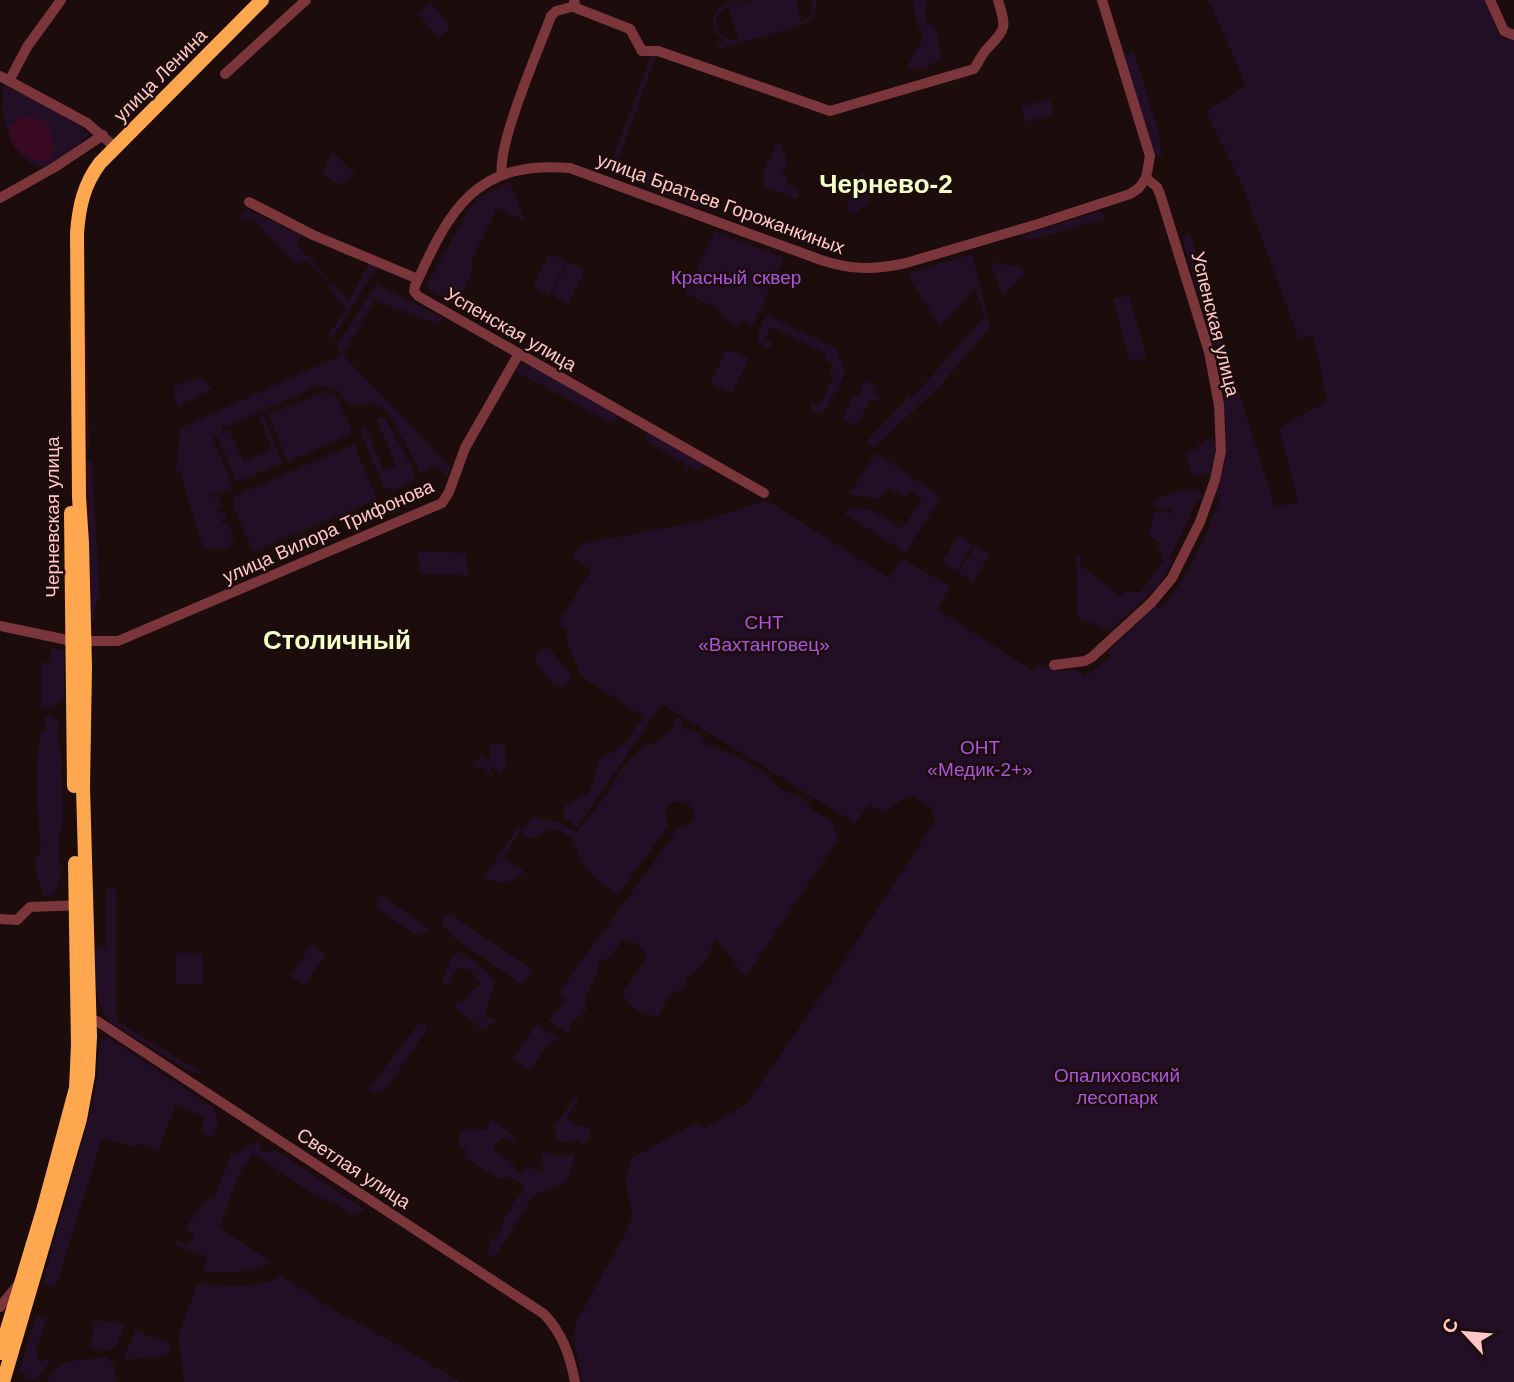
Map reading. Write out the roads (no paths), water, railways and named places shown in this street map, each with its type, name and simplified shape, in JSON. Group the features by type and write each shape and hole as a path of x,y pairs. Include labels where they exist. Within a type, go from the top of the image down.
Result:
{"main road":[{"name":"улица Ленина","path":"109,141 249,0"},
{"name":"улица Ленина","path":"109,141 262,0"},
{"name":"Черневская улица","path":"83,1021 83,787 78,641 82,543 79,497 76,233 85,186 100,163 109,141"},
{"path":"0,1353 73,1102 83,1021"},
{"path":"3,1382 82,1111 88,1075 83,1021"}],"street":[{"path":"0,198 109,141 87,123 4,79 61,0"},
{"path":"225,74 306,0"},
{"path":"502,174 506,143 552,14 574,3 630,29 642,51 658,51 830,111 974,69 1002,33 1004,18 998,0"},
{"path":"1102,0 1149,150 1150,164 1146,178"},
{"path":"1490,0 1504,31 1514,35"},
{"name":"улица Братьев Горожанкиных","path":"418,279 460,203 475,189 502,174 532,167 570,167 821,260 858,270 898,264 1094,206 1130,194 1139,188 1146,178"},
{"name":"Успенская улица","path":"1054,665 1085,661 1092,657 1164,588 1172,578 1200,522 1220,461 1222,435 1209,352 1160,194 1157,187 1146,178"},
{"path":"249,202 324,240 418,279"},
{"name":"Успенская улица","path":"418,279 414,289 418,296 764,493"},
{"name":"улица Вилора Трифонова","path":"0,626 78,641 118,640 442,503 449,492 465,448 518,355"},
{"path":"0,919 17,920 30,907 81,905"},
{"name":"Светлая улица","path":"83,1021 97,1021 544,1314 558,1330 566,1347 575,1382"},
{"path":"0,1307 22,1278"}],"waterway":[{"path":"85,314 88,448"},
{"path":"88,462 91,526"}],"district":[{"name":"Чернево-2","path":"886,184"},
{"name":"Столичный","path":"337,640"}],"park label":[{"name":"Красный сквер","path":"736,277"},
{"name":"СНТ «Вахтанговец»","path":"764,633"},
{"name":"ОНТ «Медик-2+»","path":"980,758"},
{"name":"Опалиховский лесопарк","path":"1117,1086"}]}
